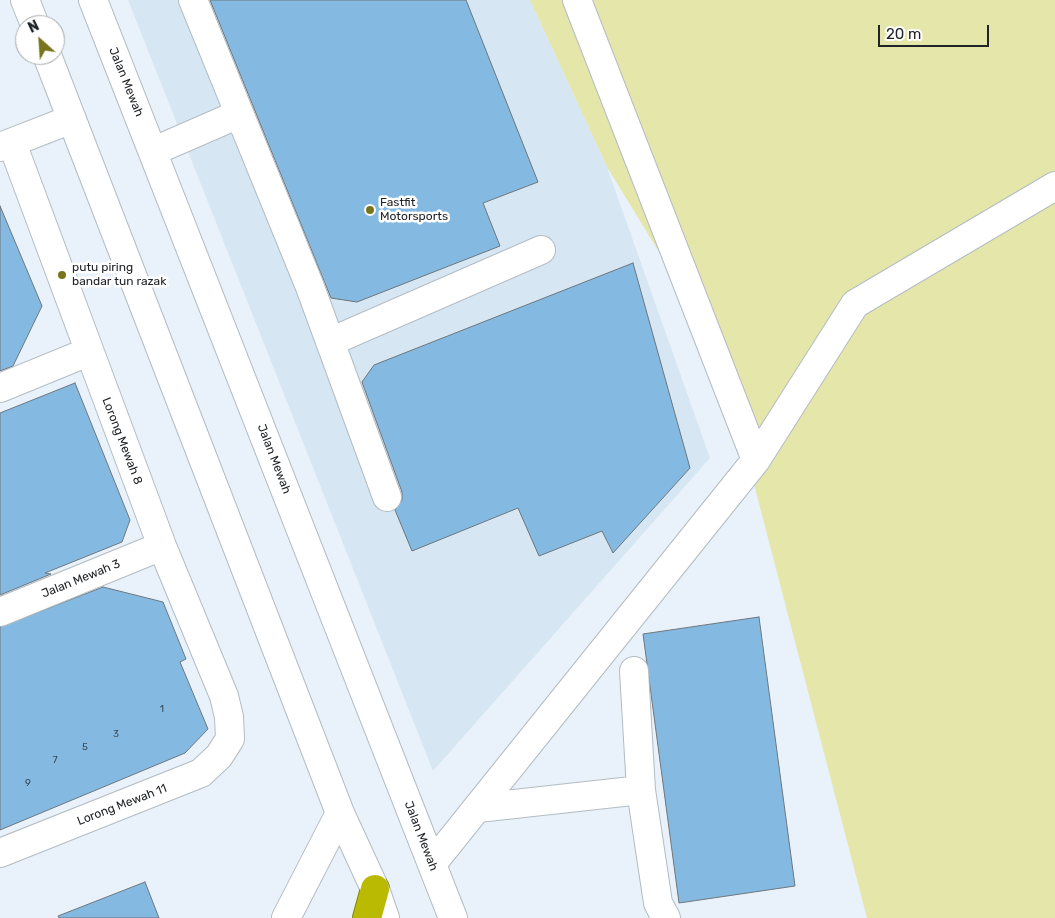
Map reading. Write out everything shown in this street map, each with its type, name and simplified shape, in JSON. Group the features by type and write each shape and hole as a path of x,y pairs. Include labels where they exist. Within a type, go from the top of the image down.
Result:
{"highway":[{"path":"367,918 375,889"}],"street":[{"path":"25,0 31,15"},
{"name":"Jalan Mewah","path":"93,0 154,151 453,918"},
{"path":"193,0 310,287 387,497"},
{"path":"577,0 756,460"},
{"path":"51,65 340,813 375,889 385,918"},
{"path":"154,151 239,114"},
{"path":"6,145 72,119"},
{"name":"Lorong Mewah 8","path":"6,145 162,546 224,696 229,717 230,739"},
{"path":"432,864 756,460 855,304 1055,186"},
{"path":"330,342 541,250"},
{"path":"0,388 88,352"},
{"name":"Jalan Mewah 3","path":"0,612 162,546"},
{"path":"634,671 640,790 658,903 666,918"},
{"name":"Lorong Mewah 11","path":"0,853 201,773 219,756 230,739"},
{"path":"478,808 640,790"},
{"path":"286,918 340,813"}],"shaded area":[{"path":"128,0 530,0 607,167 710,458 433,771"}],"green space":[{"path":"530,0 1055,0 1055,918 867,918 719,350 607,167"}],"building":[{"path":"210,0 466,0 538,182 483,203 500,246 357,302 331,298"},
{"path":"0,206 42,306 13,366 0,371"},
{"path":"633,263 690,468 613,553 602,531 539,556 518,508 412,551 395,510 402,500 402,492 362,382 374,365"},
{"path":"75,383 130,520 122,542 45,573 51,574 0,595 0,413"},
{"path":"103,587 163,602 186,659 180,662 208,729 185,753 0,830 0,627"},
{"path":"759,617 795,886 679,903 643,634"},
{"path":"145,882 159,918 59,918 58,916"}],"place":[{"name":"Fastfit Motorsports","path":"370,210"},
{"name":"putu piring bandar tun razak","path":"62,275"}]}
